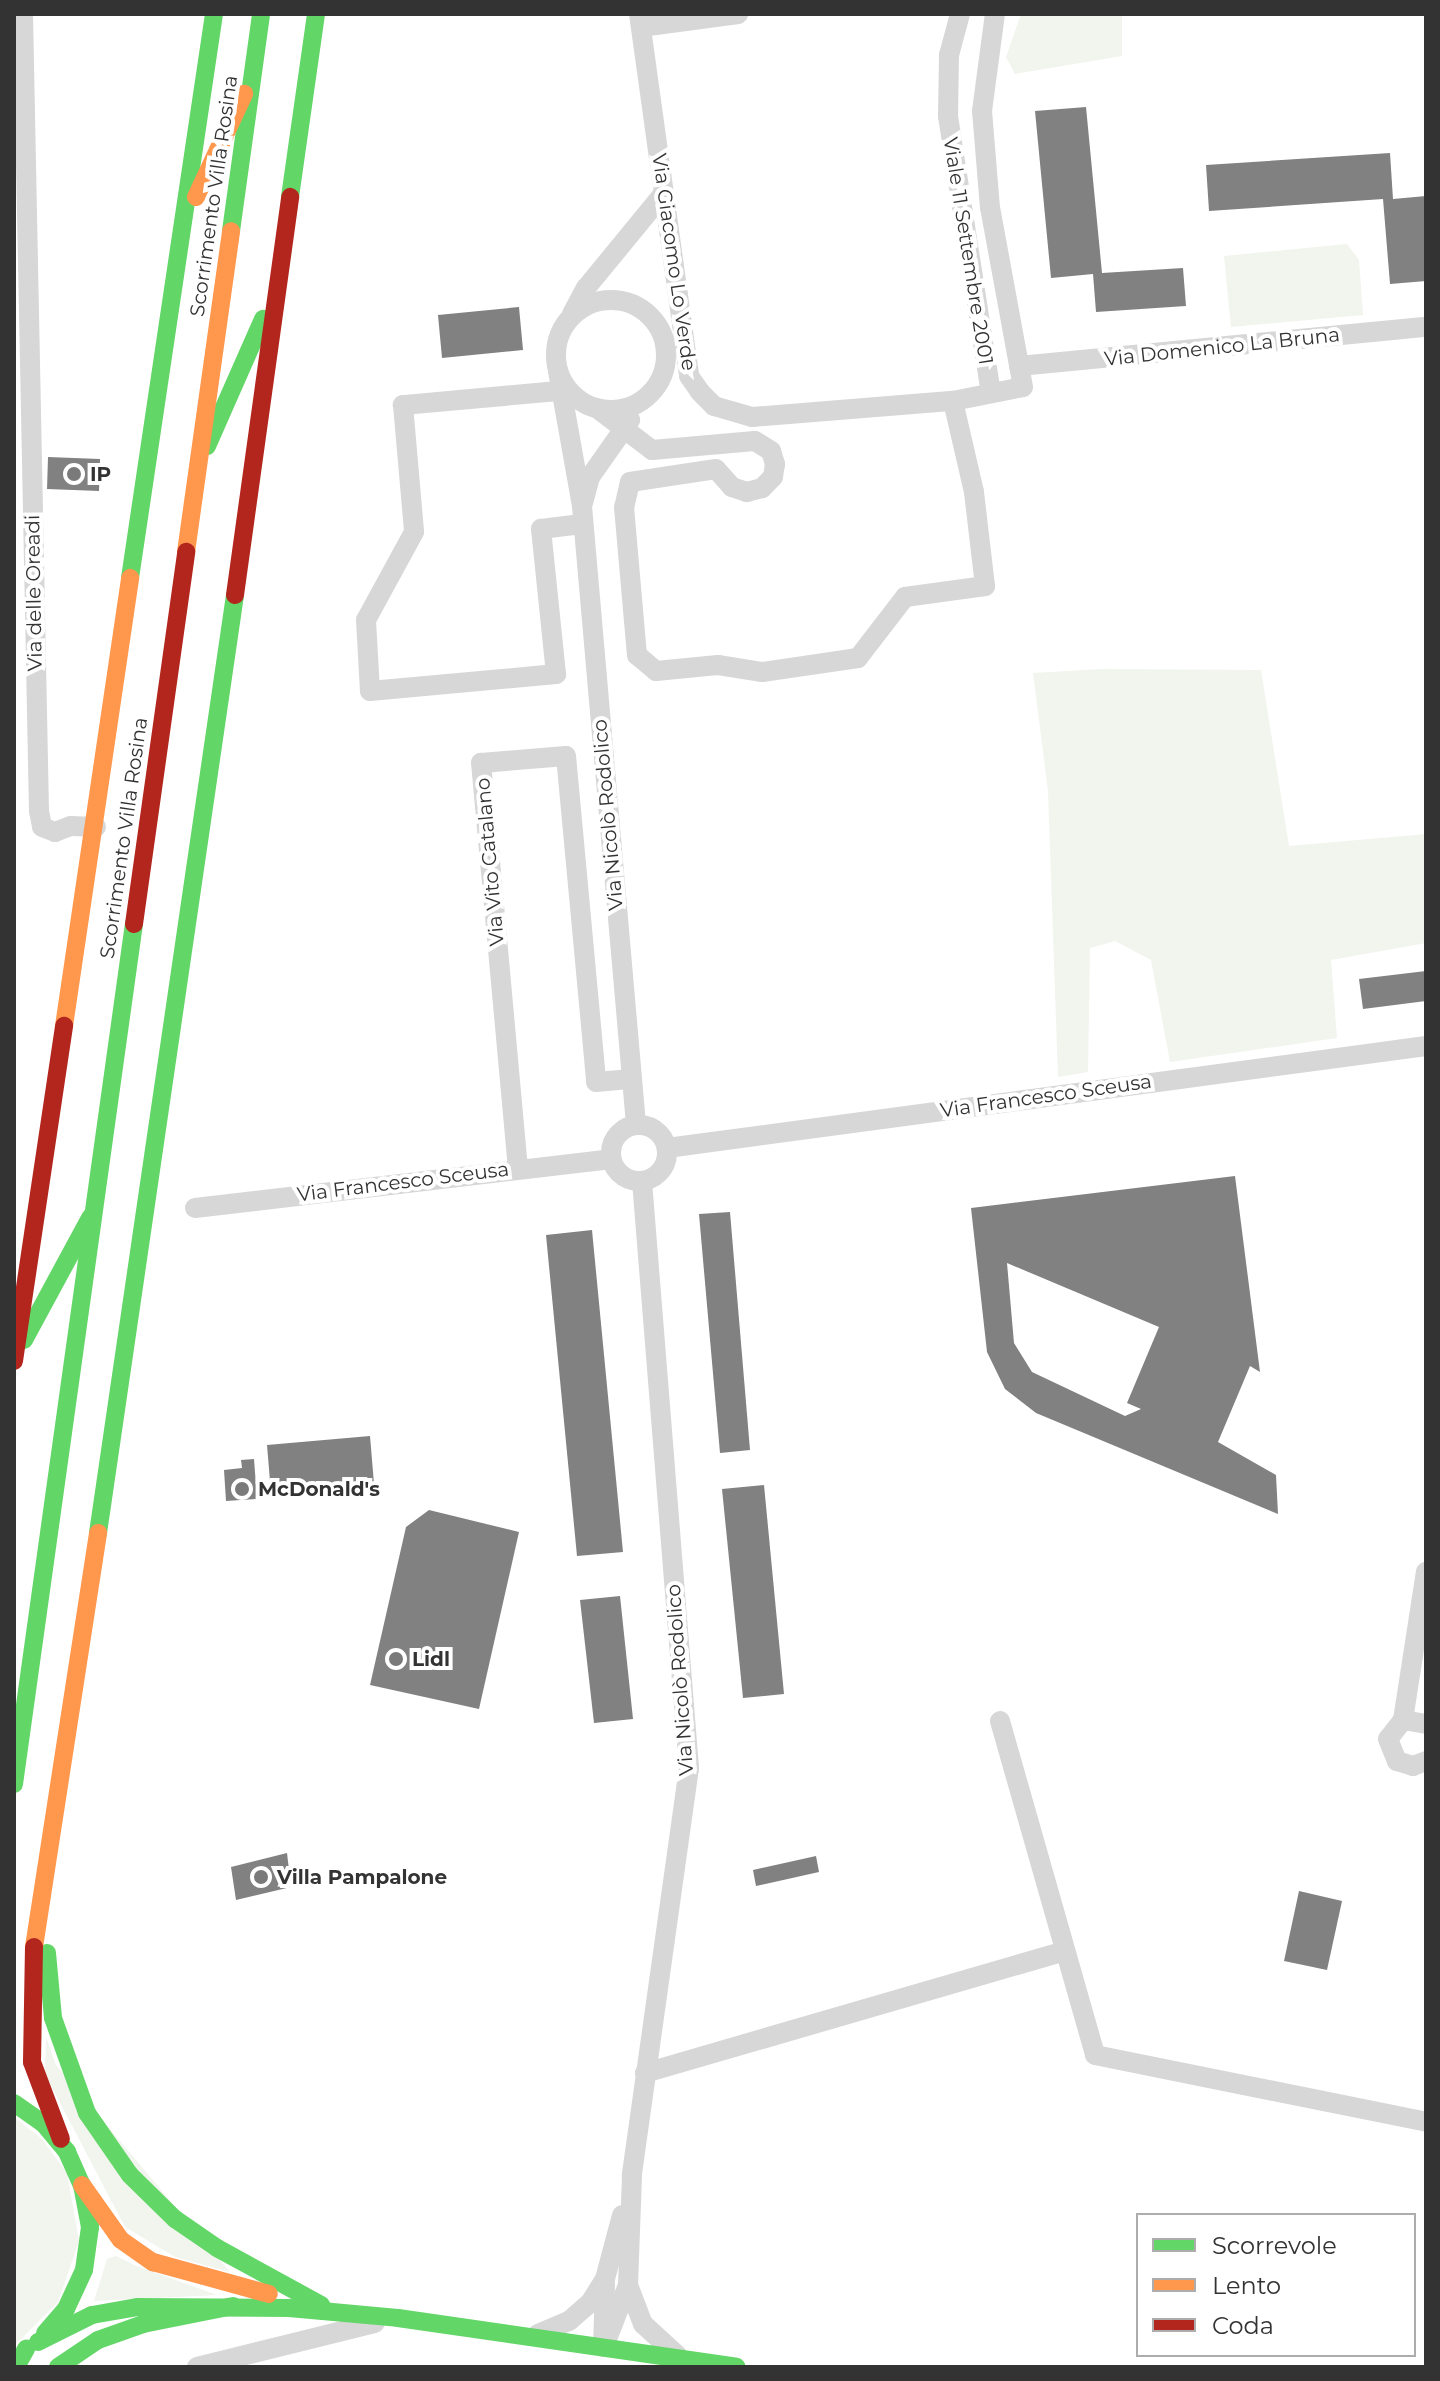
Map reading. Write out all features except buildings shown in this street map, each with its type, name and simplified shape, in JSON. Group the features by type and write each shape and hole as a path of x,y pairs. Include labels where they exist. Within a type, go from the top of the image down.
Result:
{"main road":[{"path":"14,1359 96,827 214,14"},
{"name":"Scorrimento Villa Rosina","path":"14,1784 92,1214 202,457 261,14"},
{"path":"316,14 152,1186 34,1942 30,2018 32,2062 67,2152 82,2185 121,2240 153,2262 351,2312"},
{"path":"183,226 252,78"},
{"path":"202,457 277,290"},
{"path":"14,1359 92,1214"},
{"name":"Scorrimento Villa Rosina","path":"14,1729 28,1667"},
{"path":"51,1833 46,1944 53,2018 87,2113 130,2175 175,2219 252,2269 321,2305"},
{"path":"14,2103 43,2123 67,2152"},
{"path":"16,2367 26,2349 66,2309 84,2270 90,2227 82,2185"},
{"path":"26,2349 107,2312 233,2306 351,2312 736,2367"},
{"path":"58,2367 98,2340 143,2324 233,2306"}],"street":[{"name":"Via delle Oreadi","path":"23,14 24,580 42,827 55,832 71,826 96,827"},
{"path":"640,21 738,14"},
{"name":"Viale 11 Settembre 2001","path":"960,14 949,55 948,116 991,393"},
{"name":"Viale 11 Settembre 2001","path":"995,14 982,111 990,208 1023,387"},
{"name":"Via Giacomo Lo Verde","path":"640,21 689,376 714,406 752,417 953,401 1023,387"},
{"path":"652,450 598,409 581,401 558,381 556,352 586,288 664,193"},
{"path":"558,381 403,405 414,532 366,620 370,691 556,674 541,529 582,515 599,461 653,391 664,369 676,291"},
{"path":"571,317 601,300 634,305 649,315 666,347 689,376"},
{"name":"Via Domenico La Bruna","path":"1019,366 1426,327"},
{"name":"Via Nicolò Rodolico","path":"558,381 582,515 636,1125"},
{"path":"598,409 628,408 653,391"},
{"path":"599,461 652,450 755,441 771,451 775,464 773,477 762,488 747,492 732,487 716,469 630,482 624,507 637,655 644,663 656,671 718,665 762,672 858,658 905,597 985,586 974,492 953,401"},
{"name":"Via Vito Catalano","path":"518,1169 481,763 566,756 596,1082 632,1079"},
{"name":"Via Francesco Sceusa","path":"667,1148 1426,1046"},
{"path":"636,1125 652,1127 667,1148 664,1166 642,1181 626,1178 611,1159 619,1133 636,1125"},
{"name":"Via Francesco Sceusa","path":"195,1208 611,1159"},
{"name":"Via Nicolò Rodolico","path":"603,2347 628,2285 632,2176 689,1768 642,1181"},
{"path":"1426,1572 1403,1720 1388,1739 1392,1755 1405,1765 1426,1761"},
{"path":"1403,1720 1426,1724"},
{"path":"1000,1721 1095,2055 1426,2122"},
{"path":"645,2073 1065,1951"},
{"name":"Via Nicolò Rodolico","path":"603,2347 605,2279 632,2176"},
{"name":"Via Nicolò Rodolico","path":"528,2337 569,2321 605,2279"},
{"name":"Via Nicolò Rodolico","path":"628,2285 643,2324 682,2359"},
{"path":"197,2367 398,2318"}],"shaded area":[{"path":"1021,14 1122,14 1122,56 1015,74 1006,57"},
{"path":"1347,244 1359,260 1363,315 1231,327 1224,256"},
{"path":"1102,669 1261,670 1289,846 1426,834 1426,943 1331,960 1337,1038 1170,1062 1151,960 1115,941 1090,948 1088,1072 1058,1077 1048,791 1033,673"},
{"path":"46,2037 56,2065 230,2272 175,2257 125,2227 45,2074"},
{"path":"14,2117 42,2139 67,2173 79,2241 58,2302 14,2346"},
{"path":"116,2256 217,2295 94,2301 107,2259"}],"traffic: fast":[{"path":"130,578 214,14"},
{"path":"231,231 261,14"},
{"path":"290,197 316,14"},
{"path":"207,446 263,319"},
{"path":"98,1533 235,595"},
{"path":"14,1784 134,924"},
{"path":"24,1340 90,1218"},
{"path":"47,1953 53,2018 87,2113 130,2175 175,2219 217,2248 321,2305"},
{"path":"14,2103 43,2123 67,2152 82,2185 90,2227 84,2270 66,2309 45,2333"},
{"path":"58,2367 98,2340 143,2324 233,2306"},
{"path":"38,2342 92,2315 138,2307 289,2308 398,2318 736,2367"},
{"path":"16,2367 26,2349"}],"traffic: slow":[{"path":"196,197 244,94"},
{"path":"186,552 231,231"},
{"path":"64,1026 130,578"},
{"path":"34,1947 98,1533"},
{"path":"82,2185 121,2240 153,2262 269,2294"}],"traffic: jam":[{"path":"235,595 290,197"},
{"path":"134,924 186,552"},
{"path":"14,1361 64,1026"},
{"path":"34,1947 32,2062 61,2139"}],"place":[{"name":"IP","path":"74,474"},
{"name":"McDonald's","path":"242,1489"},
{"name":"Lidl","path":"396,1659"},
{"name":"Villa Pampalone","path":"261,1877"}]}
